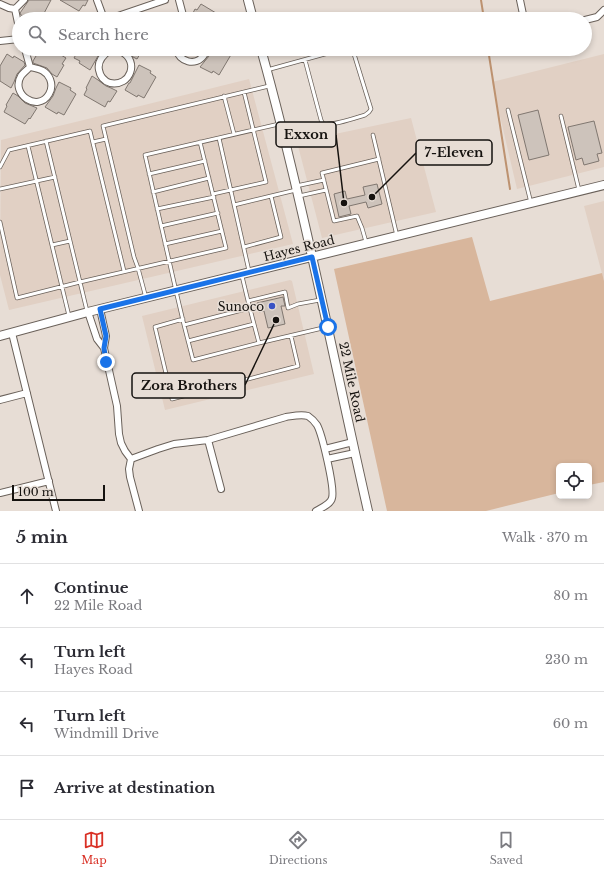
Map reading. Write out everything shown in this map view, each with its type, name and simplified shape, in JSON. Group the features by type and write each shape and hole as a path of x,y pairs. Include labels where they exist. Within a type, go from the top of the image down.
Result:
{"main road":[{"path":"248,0 251,12"},
{"name":"22 Mile Road","path":"263,56 298,191 368,511"},
{"name":"Hayes Road","path":"0,336 100,309 604,185"}],"street":[{"path":"15,9 24,0"},
{"path":"97,0 101,12"},
{"path":"130,12 165,0"},
{"path":"179,0 182,12"},
{"path":"520,0 523,12"},
{"path":"0,4 15,9"},
{"path":"592,18 597,17 604,10"},
{"path":"0,41 12,40"},
{"path":"27,56 30,68"},
{"path":"103,56 98,66 99,73 102,78 108,82 116,84 128,78 131,72 131,62 127,56"},
{"path":"179,56 183,60 190,62 198,60 204,56"},
{"path":"30,68 42,70 48,74 51,81 51,92 43,100 38,102 27,100 22,96 19,90 21,76 30,68"},
{"path":"100,309 106,336 104,348 117,406 119,434 121,444 131,459 129,468 130,477 139,511"},
{"path":"88,312 97,339 104,348"},
{"path":"12,333 56,511"},
{"path":"0,400 27,393"},
{"path":"131,459 174,444 208,440 286,416 307,416 312,419 317,426 325,449 333,491 330,503 316,511"},
{"path":"208,440 221,489"},
{"path":"325,449 353,442"},
{"path":"327,459 355,453"},
{"path":"0,494 49,481"}],"lane":[{"path":"267,70 319,56"},
{"path":"305,60 321,120 323,124 327,125 369,112 370,109 355,56"},
{"path":"147,298 134,257 103,126 271,85"},
{"path":"157,209 266,182 252,130 244,92"},
{"path":"224,96 234,134"},
{"path":"508,110 531,203"},
{"path":"561,116 580,191"},
{"path":"281,124 145,155 169,262 192,360 328,327"},
{"path":"0,167 9,150 90,131 124,271"},
{"path":"373,135 397,236"},
{"path":"219,138 244,247 248,301 259,343"},
{"path":"93,142 106,139"},
{"path":"46,141 88,312"},
{"path":"0,222 18,298 124,271 226,248 200,142"},
{"path":"28,146 69,318"},
{"path":"366,244 357,216 334,221 322,173 379,159"},
{"path":"149,174 205,160"},
{"path":"0,189 55,177"},
{"path":"153,192 209,178"},
{"path":"298,191 324,180"},
{"path":"234,205 298,191 326,190"},
{"path":"244,247 281,238 271,196"},
{"path":"161,226 218,213"},
{"path":"165,244 222,231"},
{"path":"52,245 70,241"},
{"path":"248,301 285,292 288,308 298,304 322,299"},
{"path":"184,324 250,308"},
{"path":"183,320 155,327 172,399 298,366 291,336"},
{"path":"188,341 254,324"}],"shaded area":[{"path":"604,54 604,167 517,189 492,82"},
{"path":"249,79 293,244 9,310 0,275 1,140"},
{"path":"411,118 436,212 322,238 297,142"},
{"path":"604,201 604,281 584,206"},
{"path":"472,237 490,301 602,273 604,281 604,482 592,484 592,463 556,463 556,494 486,511 387,511 334,269"},
{"path":"290,280 292,281 314,374 165,410 142,316"}],"building":[{"path":"29,0 51,0 45,12 21,12"},
{"path":"60,0 88,0 85,6 83,5 79,11"},
{"path":"201,4 214,12 194,12 195,9 197,10"},
{"path":"7,54 24,62 25,65 17,74 11,88 0,81 0,66"},
{"path":"36,56 63,56 66,58 57,77 47,68 33,63"},
{"path":"75,56 98,56 90,70 74,58"},
{"path":"132,56 139,56 137,59"},
{"path":"209,56 230,56 219,75 213,71 212,73 200,67"},
{"path":"139,65 151,71 150,73 156,77 144,98 138,95 137,97 125,90"},
{"path":"92,76 106,86 117,91 105,107 84,95"},
{"path":"59,82 71,88 70,90 76,94 64,115 58,112 57,114 45,107 53,96"},
{"path":"13,93 25,103 37,108 25,124 4,112"},
{"path":"538,110 549,155 529,160 518,115"},
{"path":"594,121 602,153 597,154 599,161 584,165 582,158 576,160 568,127"},
{"path":"377,184 382,204 368,208 366,202 349,206 351,214 339,217 334,194 345,191 347,199 365,195 363,187"},
{"path":"283,297 285,306 281,306 285,324 268,328 264,311 259,312 257,303"}],"waterway":[{"path":"481,0 483,12"},
{"path":"489,56 510,189"}],"place":[{"name":"7-Eleven","path":"372,197"},
{"name":"Exxon","path":"344,203"},
{"name":"Sunoco","path":"272,306"},
{"name":"Zora Brothers","path":"276,320"}],"route":[{"path":"106,362 104,348 106,336 100,309 312,257 328,327"}]}
